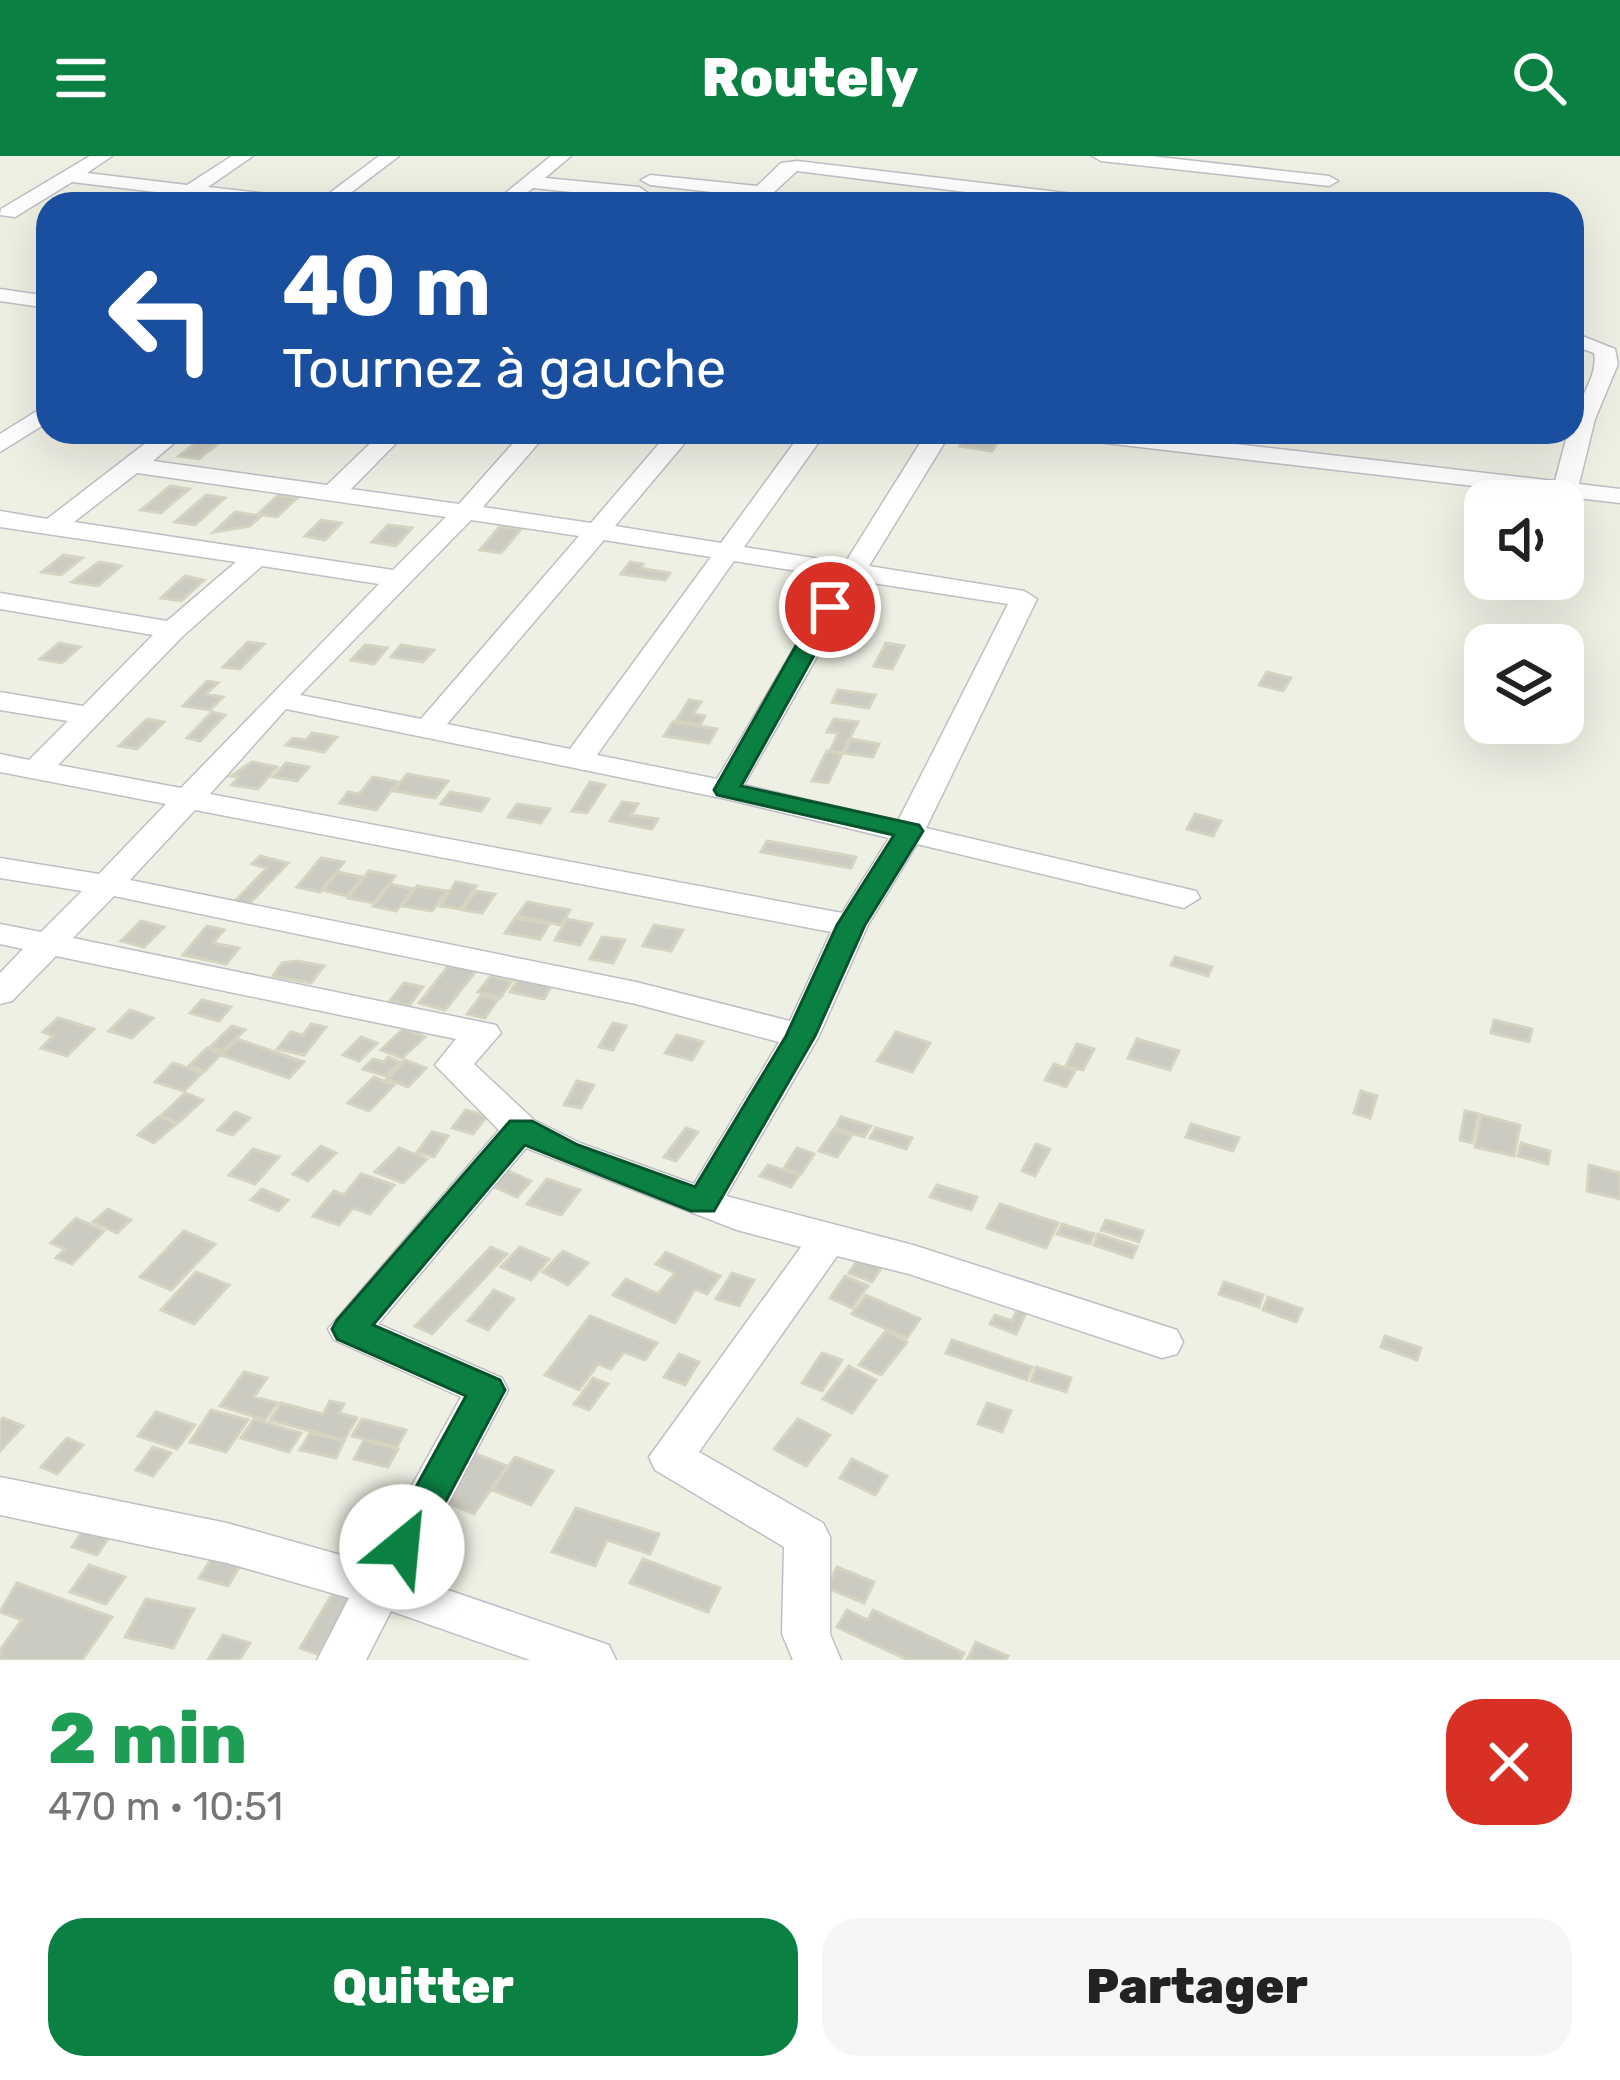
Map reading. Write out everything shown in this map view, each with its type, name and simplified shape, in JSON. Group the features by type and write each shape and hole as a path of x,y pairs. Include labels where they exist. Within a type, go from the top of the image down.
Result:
{"street":[{"path":"40,192 103,156"},
{"path":"191,190 244,156"},
{"path":"340,192 390,156"},
{"path":"515,192 562,156"},
{"path":"526,182 638,192 677,156"},
{"path":"1101,156 1111,186"},
{"path":"761,192 789,162 1111,186 1157,159 1329,182"},
{"path":"67,176 207,192"},
{"path":"940,192 950,177"},
{"path":"4,213 36,194"},
{"path":"4,213 36,217"},
{"path":"0,296 36,300"},
{"path":"1584,342 1604,349 1606,364 1584,417"},
{"path":"0,446 36,420"},
{"path":"52,527 160,444"},
{"path":"333,493 383,444"},
{"path":"0,993 525,444"},
{"path":"428,729 672,444"},
{"path":"579,758 805,444"},
{"path":"726,790 850,572 932,444"},
{"path":"1243,444 1513,480"},
{"path":"1568,480 1577,444"},
{"path":"134,465 597,530 1024,599 910,831 851,925 801,1036 703,1202"},
{"path":"1584,490 1620,496"},
{"path":"0,519 400,579"},
{"path":"36,770 173,630 256,559"},
{"path":"0,602 173,630"},
{"path":"279,699 726,790 1184,898"},
{"path":"0,701 87,715"},
{"path":"0,763 851,925"},
{"path":"0,868 107,885 636,993 801,1036"},
{"path":"0,934 483,1033 453,1065 521,1129 567,1153 703,1202 913,1260 1162,1342"},
{"path":"341,1660 487,1390 349,1329 521,1129"},
{"path":"818,1660 806,1634 807,1537 671,1457 828,1238"},
{"path":"0,1496 227,1543 380,1587 592,1660"}],"building":[{"path":"194,444 218,444 199,459 179,456"},
{"path":"961,444 996,444 992,451"},
{"path":"170,486 189,489 161,513 141,510"},
{"path":"206,495 225,498 195,525 175,522"},
{"path":"278,495 297,498 277,517 258,514"},
{"path":"235,512 261,516 250,526 214,532"},
{"path":"321,520 341,523 325,540 305,536"},
{"path":"388,525 412,528 396,546 372,542"},
{"path":"500,526 521,529 501,553 480,550"},
{"path":"63,555 82,558 61,575 42,572"},
{"path":"99,562 121,566 98,586 72,582"},
{"path":"630,562 670,573 665,580 621,574"},
{"path":"185,576 204,580 181,601 161,598"},
{"path":"248,642 264,644 240,669 223,667"},
{"path":"59,643 80,647 62,663 40,659"},
{"path":"886,643 904,646 892,669 874,666"},
{"path":"365,645 387,648 374,664 351,660"},
{"path":"401,645 434,650 423,662 391,657"},
{"path":"1267,672 1291,678 1283,691 1259,685"},
{"path":"207,681 218,683 206,694 223,697 210,710 183,706"},
{"path":"838,690 875,695 869,708 832,702"},
{"path":"689,700 701,702 693,714 705,716 700,725 676,721"},
{"path":"212,712 225,715 200,741 187,738"},
{"path":"147,719 164,722 137,749 119,746"},
{"path":"834,719 858,722 842,753 830,751 838,733 827,732"},
{"path":"673,722 717,729 709,743 664,736"},
{"path":"312,733 337,737 324,752 286,745 293,738 306,740"},
{"path":"851,739 879,744 873,757 844,753"},
{"path":"827,751 842,754 828,783 812,781"},
{"path":"252,762 277,767 258,789 232,785 239,777 231,776"},
{"path":"286,763 309,767 297,781 273,777"},
{"path":"407,774 448,781 435,798 394,791"},
{"path":"373,777 398,782 376,810 340,803 348,792 359,794"},
{"path":"590,782 605,785 587,813 572,811"},
{"path":"450,792 489,799 481,811 441,804"},
{"path":"622,802 638,804 631,815 658,819 652,829 610,821"},
{"path":"517,804 550,809 541,823 508,817"},
{"path":"1195,814 1221,821 1213,836 1187,829"},
{"path":"767,841 856,857 851,868 761,852"},
{"path":"260,856 288,863 249,904 235,901 267,868 252,864"},
{"path":"321,858 344,862 320,892 297,887"},
{"path":"369,871 395,876 374,903 348,898"},
{"path":"338,872 362,877 347,896 323,890"},
{"path":"456,882 476,886 460,909 440,906"},
{"path":"390,884 413,889 396,911 373,906"},
{"path":"417,886 447,891 432,911 402,906"},
{"path":"476,891 495,894 482,913 463,910"},
{"path":"527,902 570,910 561,925 517,916"},
{"path":"515,918 549,924 540,939 505,933"},
{"path":"567,919 592,924 580,945 555,940"},
{"path":"141,921 164,927 144,947 121,941"},
{"path":"654,925 683,930 671,951 643,946"},
{"path":"207,926 224,930 213,943 239,948 226,964 183,955"},
{"path":"602,937 625,940 613,963 590,959"},
{"path":"1175,957 1212,967 1208,976 1171,965"},
{"path":"282,963 324,966 311,983 273,976"},
{"path":"450,964 476,971 445,1010 419,1003"},
{"path":"491,976 512,981 500,998 478,992"},
{"path":"520,976 553,983 544,999 510,992"},
{"path":"404,983 423,987 409,1006 390,1001"},
{"path":"481,996 498,999 485,1018 467,1014"},
{"path":"202,1000 231,1007 219,1021 190,1013"},
{"path":"130,1010 153,1018 132,1038 109,1031"},
{"path":"58,1018 94,1029 67,1056 41,1048 53,1036 43,1032"},
{"path":"1494,1020 1532,1029 1529,1042 1491,1033"},
{"path":"613,1023 626,1026 613,1050 599,1047"},
{"path":"311,1024 326,1027 304,1055 277,1049 291,1032 303,1035"},
{"path":"232,1026 245,1030 223,1051 210,1047"},
{"path":"404,1028 425,1037 402,1058 381,1050"},
{"path":"896,1032 930,1043 912,1072 877,1061"},
{"path":"677,1035 703,1042 692,1060 665,1053"},
{"path":"361,1037 377,1043 359,1061 343,1055"},
{"path":"237,1039 304,1062 289,1078 221,1055"},
{"path":"1137,1039 1179,1051 1170,1070 1128,1058"},
{"path":"1077,1044 1094,1049 1083,1070 1066,1066"},
{"path":"207,1048 222,1053 205,1071 189,1066"},
{"path":"388,1057 400,1062 386,1076 363,1069 373,1059 384,1062"},
{"path":"405,1060 426,1068 408,1087 387,1079"},
{"path":"173,1063 202,1073 184,1091 155,1082"},
{"path":"1054,1064 1075,1071 1066,1087 1045,1080"},
{"path":"374,1077 394,1085 369,1111 348,1103"},
{"path":"577,1081 594,1085 581,1108 564,1105"},
{"path":"1361,1091 1377,1096 1370,1118 1354,1113"},
{"path":"185,1093 203,1100 178,1123 161,1116"},
{"path":"466,1110 487,1116 473,1134 452,1128"},
{"path":"1465,1111 1478,1114 1472,1143 1460,1140"},
{"path":"235,1112 250,1118 233,1135 218,1130"},
{"path":"1481,1115 1520,1125 1514,1156 1475,1147"},
{"path":"160,1116 176,1124 154,1143 138,1135"},
{"path":"841,1117 871,1126 864,1137 835,1128"},
{"path":"1191,1124 1239,1138 1233,1151 1186,1137"},
{"path":"686,1128 698,1132 676,1161 664,1157"},
{"path":"876,1128 912,1138 906,1149 870,1138"},
{"path":"833,1130 851,1136 837,1157 819,1151"},
{"path":"432,1132 448,1136 434,1157 417,1152"},
{"path":"1521,1143 1550,1151 1548,1164 1518,1156"},
{"path":"1036,1144 1050,1149 1035,1176 1022,1171"},
{"path":"321,1146 336,1153 308,1181 293,1174"},
{"path":"399,1148 427,1159 403,1183 375,1172"},
{"path":"797,1148 814,1154 801,1174 784,1168"},
{"path":"253,1149 279,1157 255,1184 229,1175"},
{"path":"768,1165 799,1175 791,1187 760,1176"},
{"path":"1589,1165 1620,1173 1620,1199 1587,1191"},
{"path":"499,1167 531,1181 517,1197 485,1183"},
{"path":"361,1174 394,1185 370,1214 353,1208 339,1225 313,1216 334,1191 344,1195"},
{"path":"547,1179 580,1190 561,1215 527,1204"},
{"path":"937,1185 977,1197 971,1210 930,1197"},
{"path":"262,1189 288,1200 278,1211 251,1200"},
{"path":"1000,1204 1058,1223 1046,1248 987,1228"},
{"path":"108,1209 131,1220 117,1233 93,1222"},
{"path":"76,1218 104,1231 72,1264 56,1258 65,1249 51,1243"},
{"path":"1106,1220 1143,1231 1139,1242 1101,1230"},
{"path":"1062,1224 1094,1234 1090,1244 1057,1234"},
{"path":"184,1231 215,1244 171,1290 140,1277"},
{"path":"1098,1234 1137,1247 1132,1258 1094,1245"},
{"path":"491,1247 507,1254 432,1334 415,1326"},
{"path":"520,1247 549,1259 531,1280 501,1267"},
{"path":"563,1251 588,1263 568,1285 543,1272"},
{"path":"666,1252 720,1276 707,1294 695,1289 675,1323 613,1295 626,1279 658,1294 675,1273 656,1264"},
{"path":"863,1252 886,1261 872,1282 849,1273"},
{"path":"196,1272 229,1285 194,1324 161,1310"},
{"path":"732,1273 754,1280 739,1306 716,1299"},
{"path":"845,1276 868,1286 852,1308 830,1298"},
{"path":"1224,1282 1263,1295 1259,1307 1219,1294"},
{"path":"494,1290 514,1299 488,1330 468,1321"},
{"path":"866,1295 920,1319 907,1338 852,1314"},
{"path":"1268,1297 1302,1309 1296,1322 1263,1310"},
{"path":"1017,1310 1026,1313 1016,1334 990,1324 995,1315 1012,1321"},
{"path":"590,1316 657,1343 645,1360 624,1352 611,1369 598,1364 579,1390 545,1375"},
{"path":"886,1331 907,1342 881,1375 859,1365"},
{"path":"1385,1336 1421,1348 1417,1360 1381,1347"},
{"path":"952,1340 1032,1367 1027,1380 946,1353"},
{"path":"822,1353 842,1360 822,1391 802,1383"},
{"path":"679,1354 699,1362 685,1385 664,1377"},
{"path":"849,1366 876,1380 852,1413 823,1399"},
{"path":"1036,1367 1071,1378 1066,1392 1031,1381"},
{"path":"244,1372 267,1378 254,1397 277,1403 265,1420 220,1406"},
{"path":"593,1378 608,1384 589,1410 574,1404"},
{"path":"330,1401 344,1404 339,1413 357,1418 344,1440 270,1420 281,1403 323,1414"},
{"path":"987,1403 1011,1411 1002,1432 978,1424"},
{"path":"211,1410 248,1420 226,1452 190,1442"},
{"path":"156,1412 195,1425 177,1449 138,1436"},
{"path":"254,1419 301,1433 289,1452 241,1438"},
{"path":"362,1419 406,1430 397,1447 352,1436"},
{"path":"798,1419 830,1435 806,1466 774,1449"},
{"path":"0,1421 23,1426 0,1451"},
{"path":"310,1433 344,1441 336,1458 300,1450"},
{"path":"67,1438 83,1445 57,1474 41,1467"},
{"path":"364,1440 398,1449 388,1467 354,1459"},
{"path":"153,1447 171,1453 153,1476 136,1470"},
{"path":"468,1451 507,1466 474,1514 435,1498"},
{"path":"515,1457 553,1471 531,1505 492,1490"},
{"path":"852,1459 887,1476 875,1495 840,1478"},
{"path":"576,1508 659,1534 650,1554 607,1540 595,1566 552,1552"},
{"path":"86,1526 111,1534 97,1555 72,1547"},
{"path":"212,1558 240,1566 228,1586 199,1578"},
{"path":"643,1559 720,1588 708,1612 630,1583"},
{"path":"89,1565 125,1577 106,1604 70,1592"},
{"path":"837,1567 874,1582 864,1603 827,1588"},
{"path":"17,1583 112,1617 82,1660 0,1660 0,1650 22,1620 0,1612"},
{"path":"334,1591 353,1597 319,1655 300,1648"},
{"path":"146,1599 194,1609 173,1648 125,1637"},
{"path":"847,1610 868,1620 873,1610 964,1653 960,1660 908,1660 837,1627"},
{"path":"223,1635 250,1643 239,1660 208,1660"},
{"path":"976,1642 1008,1656 1006,1660 967,1660"}],"route":[{"path":"402,1547 487,1390 349,1329 521,1129 567,1153 703,1202 801,1036 851,925 910,831 726,790 830,607"}]}
